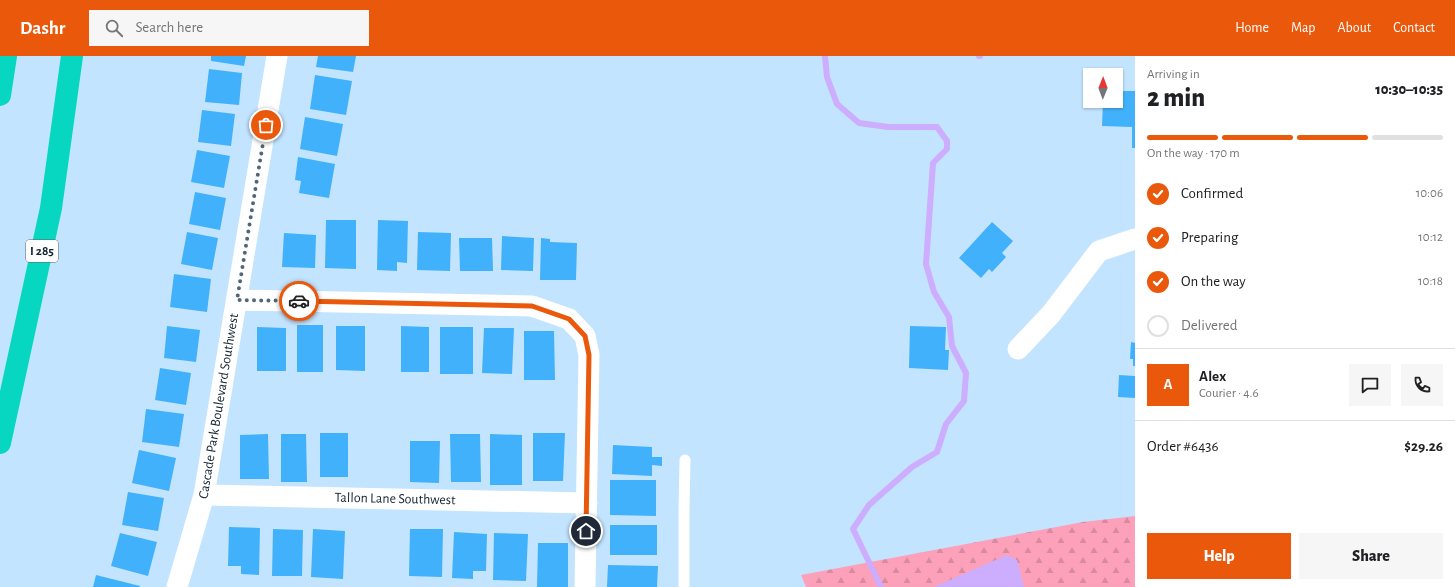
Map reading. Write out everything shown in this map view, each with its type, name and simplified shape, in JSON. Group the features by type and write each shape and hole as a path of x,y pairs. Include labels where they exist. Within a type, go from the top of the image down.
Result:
{"highway":[{"path":"0,96 6,56"},
{"name":"I 285","path":"0,444 51,208 68,97 72,56"}],"street":[{"name":"Cascade Park Boulevard Southwest","path":"177,587 204,495 277,56"},
{"path":"1018,348 1050,314 1099,251 1135,238"},
{"path":"237,300 532,306 569,319 585,336 589,355 585,587"},
{"name":"Tallon Lane Southwest","path":"204,495 587,503"}],"lane":[{"path":"684,587 685,460"}],"green space":[{"path":"1135,516 1135,587 806,587 801,575 1083,522"}],"shaded area":[{"path":"1007,555 1017,560 1024,587 934,587"}],"building":[{"path":"211,56 246,56 244,66 211,61"},
{"path":"318,56 356,56 353,72 316,67"},
{"path":"209,69 242,73 239,105 205,102"},
{"path":"315,75 352,81 346,115 310,109"},
{"path":"1123,91 1135,91 1135,148 1132,148 1132,127 1102,126 1103,108 1123,108"},
{"path":"202,110 235,114 231,146 198,142"},
{"path":"305,117 343,124 337,156 300,149"},
{"path":"197,150 230,156 224,188 191,182"},
{"path":"298,157 335,164 329,198 299,193 301,181 295,180"},
{"path":"195,192 226,198 220,230 189,224"},
{"path":"326,220 356,220 356,269 325,268"},
{"path":"378,220 408,221 407,263 397,262 397,271 377,270"},
{"path":"992,222 1013,241 1002,253 1006,257 992,272 989,269 981,278 959,258"},
{"path":"187,232 218,238 212,270 181,264"},
{"path":"418,232 451,233 450,271 417,270"},
{"path":"284,233 316,235 315,268 282,267"},
{"path":"502,236 534,238 533,271 501,270"},
{"path":"459,238 492,238 493,271 460,271"},
{"path":"541,238 550,239 550,242 577,243 576,280 540,280"},
{"path":"174,274 211,279 207,312 170,307"},
{"path":"297,325 323,325 323,372 297,372"},
{"path":"167,326 200,330 196,362 164,358"},
{"path":"336,326 365,326 365,371 336,370"},
{"path":"401,326 429,327 429,372 401,372"},
{"path":"910,326 946,327 945,350 949,350 948,370 909,368"},
{"path":"257,327 286,328 286,371 257,371"},
{"path":"440,327 473,327 473,374 440,374"},
{"path":"484,328 514,328 512,374 482,373"},
{"path":"524,331 554,331 555,380 524,380"},
{"path":"1131,342 1135,343 1135,366 1133,366 1133,359 1130,359"},
{"path":"160,368 191,373 186,405 155,400"},
{"path":"1119,375 1135,376 1135,398 1118,397"},
{"path":"146,409 184,414 179,447 142,442"},
{"path":"320,433 348,433 348,477 320,477"},
{"path":"533,433 565,433 563,481 533,481"},
{"path":"268,434 269,479 240,479 240,435"},
{"path":"281,434 306,434 307,482 281,482"},
{"path":"450,434 480,434 481,482 451,482"},
{"path":"490,434 522,435 522,485 490,485"},
{"path":"410,441 440,441 439,483 410,482"},
{"path":"613,445 652,447 652,457 662,457 662,466 652,465 652,476 612,474"},
{"path":"139,450 176,458 169,491 132,483"},
{"path":"610,480 656,480 656,516 610,515"},
{"path":"128,492 164,498 158,531 122,525"},
{"path":"610,525 657,525 657,555 610,555"},
{"path":"229,527 260,528 259,575 241,574 241,566 228,566"},
{"path":"273,529 303,530 302,576 272,576"},
{"path":"313,529 345,531 343,579 311,577"},
{"path":"410,529 443,529 442,577 409,576"},
{"path":"454,532 487,534 486,571 473,571 473,579 452,578"},
{"path":"120,533 157,542 148,576 111,566"},
{"path":"494,533 528,534 526,581 493,580"},
{"path":"538,543 568,543 568,587 537,587"},
{"path":"608,565 658,566 657,587 607,587"},
{"path":"96,575 140,586 140,587 93,587"}],"waterway":[{"path":"825,56 827,77 837,104 859,123 888,127 937,127 947,141 947,149 933,163 926,264 934,292 949,317 952,346 966,373 964,401 946,424 937,452 912,467 869,505 853,529 881,587"}],"way so far":[{"path":"266,125 237,300 299,301"}],"route":[{"path":"299,301 532,306 569,319 585,336 589,355 586,531"}]}
